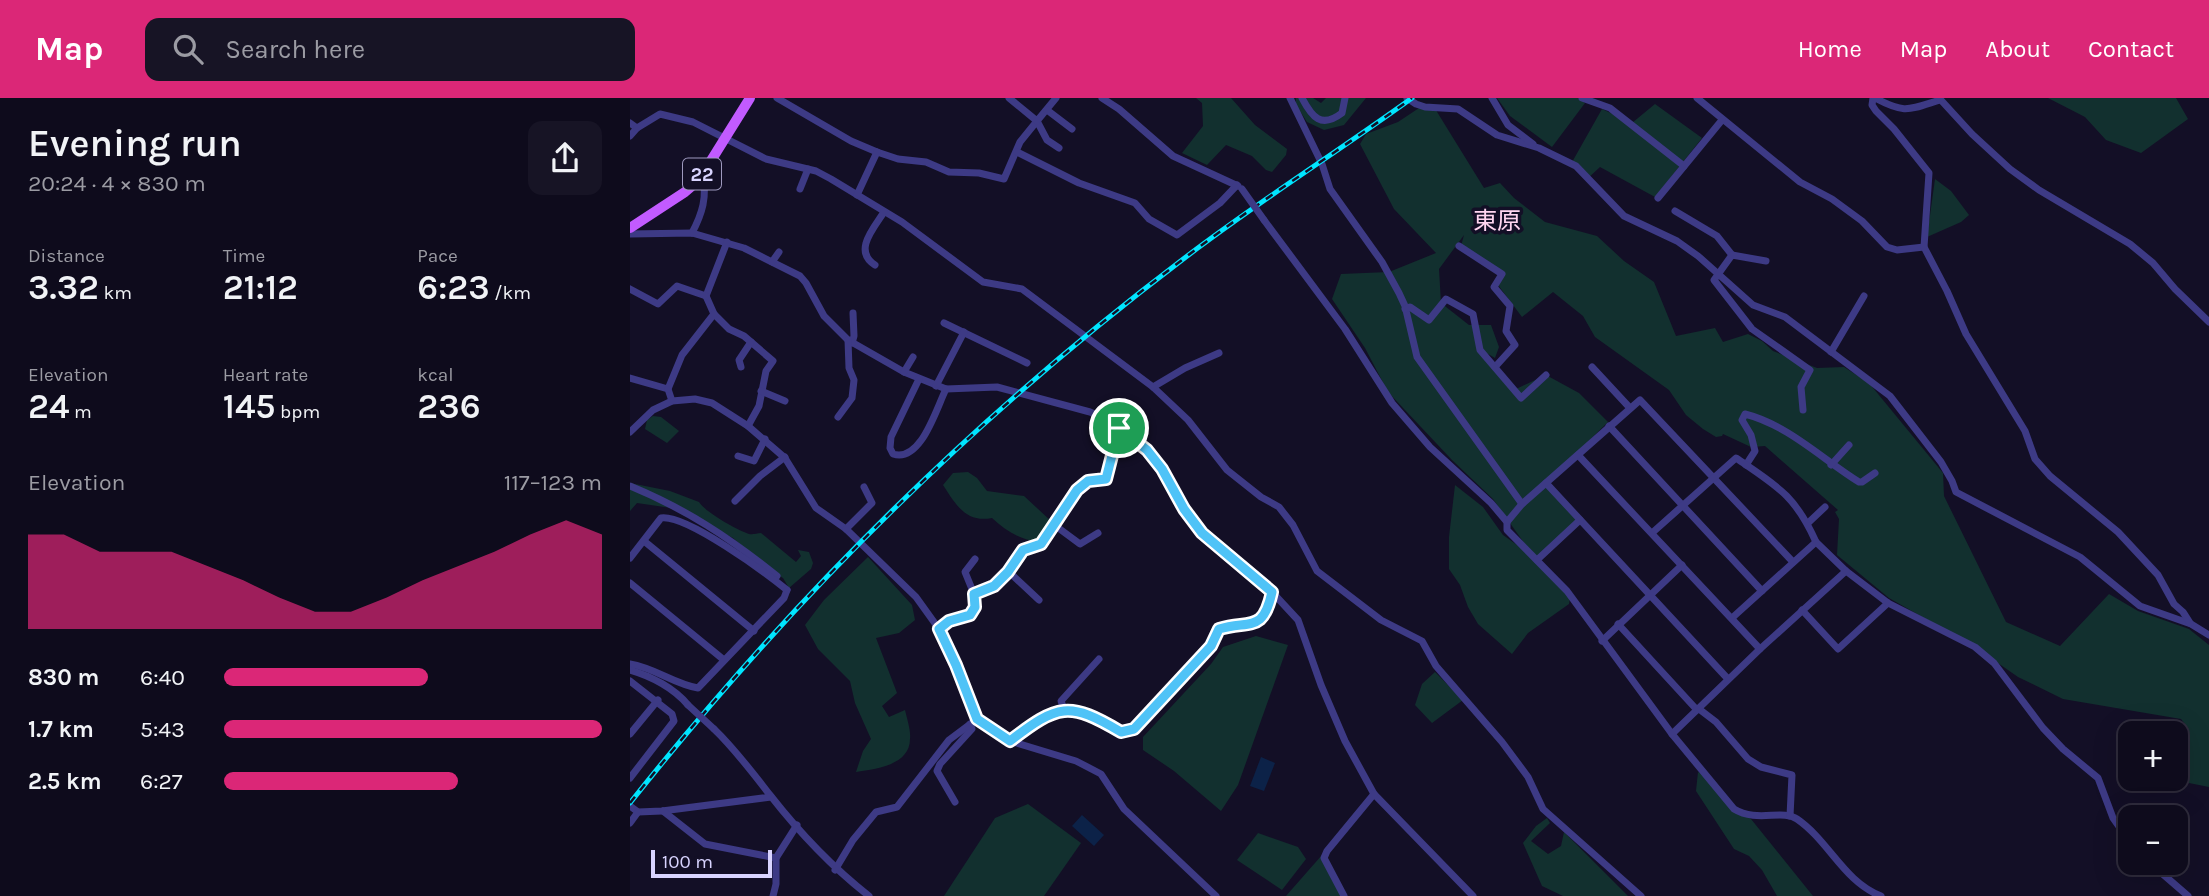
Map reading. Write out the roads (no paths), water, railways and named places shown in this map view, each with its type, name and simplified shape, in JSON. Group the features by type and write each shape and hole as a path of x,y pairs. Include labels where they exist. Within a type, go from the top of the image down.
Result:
{"main road":[{"name":"22","path":"630,228 691,187 750,98"}],"street":[{"path":"777,98 852,141 877,152 898,159 926,162 949,172 979,173 1004,179 1020,142 1056,98"},
{"path":"1009,98 1037,121 1047,140 1059,148"},
{"path":"1102,98 1119,109 1172,156 1239,187 1345,329 1392,403 1430,447 1491,503 1507,522"},
{"path":"1290,98 1322,164 1330,189 1382,262 1405,309 1417,357 1522,504"},
{"path":"1303,98 1311,115 1322,120 1333,120 1342,113 1345,98"},
{"path":"1407,98 1426,107 1458,109 1497,135 1539,148 1576,166 1624,216 1677,241 1753,305 1785,317 1890,396 1941,462 1956,492 2080,557 2140,606 2191,624 2209,635"},
{"path":"1492,98 1508,125 1539,148"},
{"path":"1582,98 1610,108 1684,166"},
{"path":"1697,98 1800,182 1832,199 1862,221 1888,247 1897,250 1923,247"},
{"path":"2191,624 2174,604 2158,575 2118,532 2050,476 2035,459 2025,431 1966,334 1923,247 1929,173 1895,129 1876,111 1872,105 1874,98 1897,110 1910,110 1939,99 2010,169 2153,263 2209,322"},
{"path":"1046,110 1072,129"},
{"path":"630,136 634,126 660,114 693,122 766,159 808,169 902,222 983,282 1021,289 1153,387 1188,420 1227,470 1261,497 1279,507 1293,525 1317,571 1381,620 1422,641 1436,666 1502,741 1528,777 1543,809 1641,896"},
{"path":"1658,198 1722,120"},
{"path":"857,195 877,152"},
{"path":"1017,152 1079,183 1135,203 1149,219 1177,235 1239,187"},
{"path":"800,189 808,169"},
{"path":"692,233 704,205 702,174"},
{"path":"1675,211 1717,236 1732,255 1766,261"},
{"path":"875,265 867,260 864,252 869,237 884,212"},
{"path":"630,234 692,233 727,242 772,262 800,276 824,316 850,342 904,372 936,386 946,389 997,387 1090,412 1119,428 1147,450 1202,533 1272,592 1298,620 1345,741 1374,794 1473,896"},
{"path":"727,242 706,296 714,314 729,329 744,336 773,361 765,371 759,406 748,426"},
{"path":"1460,246 1502,274 1494,287 1510,306 1506,331 1516,345 1495,367"},
{"path":"772,262 779,252"},
{"path":"1732,255 1714,279 1752,329 1810,370 1801,387 1803,410"},
{"path":"630,289 658,304 677,286 706,296"},
{"path":"1831,352 1864,296"},
{"path":"1405,309 1410,307 1429,320 1446,299 1473,314 1480,349 1521,398 1546,375"},
{"path":"838,418 852,398 854,380 849,368 850,342 855,336 853,313"},
{"path":"671,401 668,389 682,355 714,314"},
{"path":"944,323 1027,363"},
{"path":"936,386 964,332"},
{"path":"741,367 739,360 751,342"},
{"path":"1153,387 1185,368 1219,353"},
{"path":"904,372 913,357"},
{"path":"1592,367 1630,408"},
{"path":"630,378 668,389"},
{"path":"919,379 891,437 890,448 893,454 908,454 920,443 946,389"},
{"path":"761,391 785,401"},
{"path":"630,432 653,410 671,401 695,399 712,403 748,426 785,457 816,508 846,529 916,597 939,629 956,665 974,721 972,729 940,764 937,771 956,802"},
{"path":"1793,562 1640,400 1522,504 1507,522 1507,530 1567,591 1672,734 1734,809 1746,816 1790,816 1819,840 1855,880 1870,892 1881,896"},
{"path":"1746,465 1755,448 1742,419 1745,414 1779,427 1859,482 1875,473"},
{"path":"1609,426 1762,591"},
{"path":"974,594 994,586 1023,550 1041,544 1077,490 1088,481 1106,479 1119,428"},
{"path":"738,456 754,461 765,439"},
{"path":"1832,465 1849,445"},
{"path":"1578,455 1760,649"},
{"path":"735,500 760,475 785,457"},
{"path":"1652,533 1735,458 1783,490 1803,513 1816,542 1846,571 1888,603 1975,647 1994,663 2043,728 2098,778 2112,818 2118,826"},
{"path":"1546,484 1728,679"},
{"path":"630,486 670,503 728,538 777,576 787,590"},
{"path":"846,529 872,503 864,486"},
{"path":"666,517 670,503"},
{"path":"1808,523 1825,507"},
{"path":"630,558 661,518 666,517 721,543 787,590"},
{"path":"1537,559 1580,520"},
{"path":"1053,524 1080,544 1098,533"},
{"path":"644,541 754,631"},
{"path":"1732,618 1816,542"},
{"path":"939,629 949,621 970,615 975,607 974,594 965,572 975,559"},
{"path":"1602,641 1648,594 1682,565"},
{"path":"1008,571 1039,600"},
{"path":"1672,734 1846,571"},
{"path":"630,583 724,660"},
{"path":"630,664 646,666 687,687 698,688 784,598 787,590"},
{"path":"1010,741 1030,726 1064,709 1096,717 1121,732 1134,729 1211,646 1219,629 1233,625 1251,625 1261,619 1268,611 1272,592"},
{"path":"1802,610 1839,649 1888,603"},
{"path":"1618,624 1698,709 1716,722 1748,759 1761,767 1792,775 1790,816"},
{"path":"1064,709 1061,701 1099,659"},
{"path":"630,670 657,681 681,697 739,755 771,797 835,870 869,896"},
{"path":"630,681 658,700 673,714 674,721 630,778"},
{"path":"630,734 658,700"},
{"path":"974,721 1010,741 1076,761 1101,774 1124,809 1216,896"},
{"path":"835,870 870,818 884,808 897,807 949,740 974,721"},
{"path":"1344,896 1324,858 1374,794"},
{"path":"630,806 638,812 662,811 771,797"},
{"path":"662,811 705,844 776,858"},
{"path":"630,823 638,812"},
{"path":"773,896 776,858 797,825"},
{"path":"2164,875 2188,896"}],"water":[{"path":"1261,757 1275,763 1264,791 1250,786"},
{"path":"1082,815 1104,835 1094,846 1072,826"}],"railway":[{"path":"630,803 691,728 821,584 889,514 1031,382 1238,218 1412,98"}],"district":[{"name":"東原","path":"1497,221"}]}
